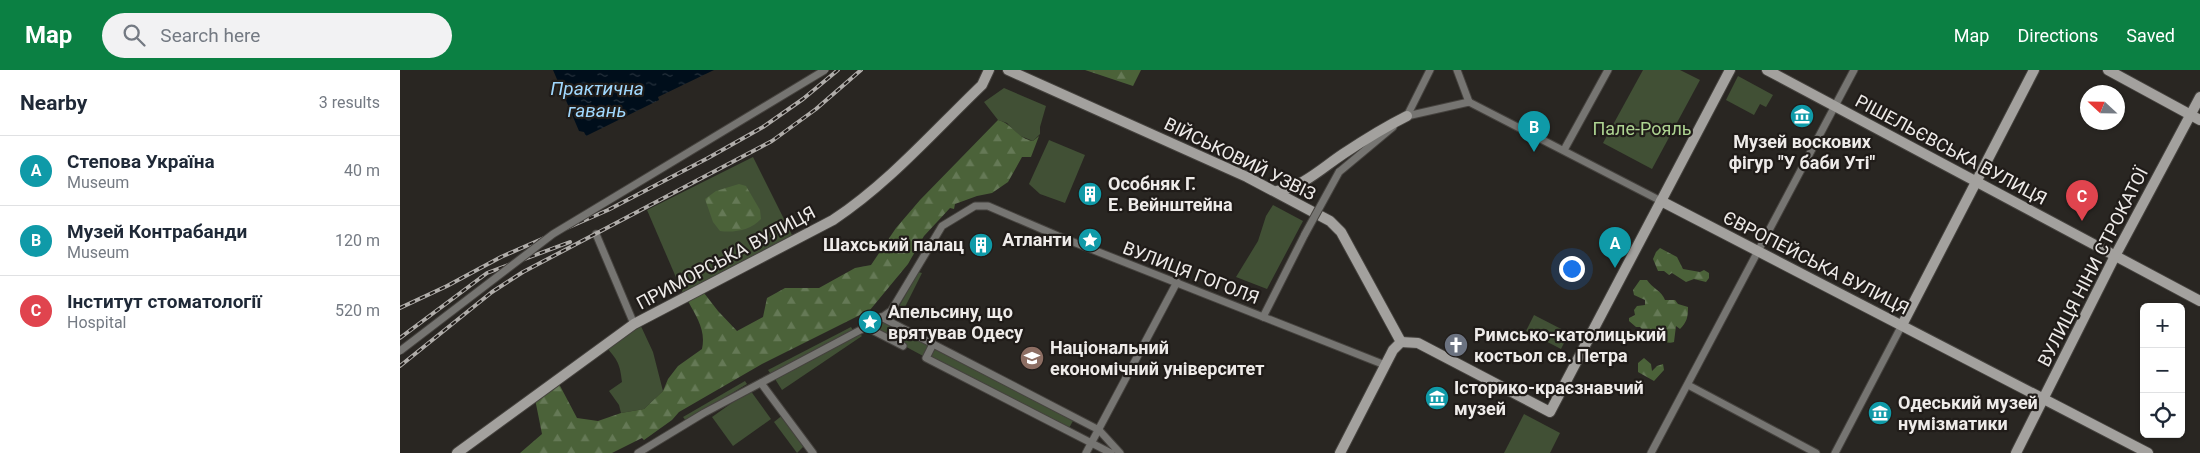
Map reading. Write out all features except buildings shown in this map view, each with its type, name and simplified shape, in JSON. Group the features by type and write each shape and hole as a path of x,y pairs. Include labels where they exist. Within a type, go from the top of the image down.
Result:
{"street":[{"path":"400,351 553,234 825,70"},
{"name":"ПРИМОРСЬКА ВУЛИЦЯ","path":"457,453 634,324 833,220 856,205 982,85 989,70"},
{"name":"ВІЙСЬКОВИЙ УЗВІЗ","path":"1008,70 1277,191 1330,222 1341,232 1401,342"},
{"path":"1263,317 1305,234 1340,172 1407,116 1430,70"},
{"path":"1277,191 1301,184 1363,141 1407,116 1469,102 1457,70"},
{"path":"1564,150 1608,70"},
{"path":"1340,453 1393,350 1401,342 1418,343 1550,412 1730,70"},
{"name":"РІШЕЛЬЄВСЬКА ВУЛИЦЯ","path":"1767,70 2200,301"},
{"path":"1651,453 1854,70"},
{"path":"1835,453 2034,70"},
{"path":"2108,70 2195,117"},
{"name":"ВУЛИЦЯ НІНИ СТРОКАТОЇ","path":"2016,453 2115,256 2195,117 2200,97"},
{"name":"ЄВРОПЕЙСЬКА ВУЛИЦЯ","path":"1469,102 2148,453"},
{"name":"ВУЛИЦЯ ГОГОЛЯ","path":"880,317 891,311 942,226 975,206 988,206 1058,236 1385,365"},
{"path":"596,234 634,324"},
{"path":"1086,453 1177,282"},
{"path":"638,453 704,413 866,327 873,326 880,317 1098,430 1120,453"},
{"path":"866,327 903,346"},
{"path":"933,344 926,358 1111,453"},
{"path":"761,383 813,453"},
{"path":"1688,385 1816,453"}],"green space":[{"path":"1085,70 1141,70 1133,86"},
{"name":"Пале-Рояль","path":"1643,70 1680,70 1700,80 1652,169 1603,143"},
{"path":"1738,76 1773,95 1766,107 1760,104 1754,115 1726,100"},
{"path":"1004,88 1046,106 1040,134 1033,141 1018,135 1007,123 998,120 984,102"},
{"path":"998,120 1007,124 1027,139 1033,141 1039,136 1031,157 1022,157 1008,182 992,193 955,204 954,209 950,208 924,236 908,264 870,310 762,364 679,412 672,420 644,440 642,438 612,453 520,453 542,434 535,399 558,382 577,418 598,421 621,413 644,409 663,391 668,379 678,366 702,349 702,330 688,301 704,293 737,331 763,317 767,298 785,288 819,288 855,268 871,265 896,228 920,200"},
{"path":"1049,140 1085,155 1065,203 1040,194 1029,184"},
{"path":"753,157 794,239 684,296 647,210"},
{"path":"739,184 746,186 760,210 761,219 752,226 742,230 720,231 713,222 705,199 716,191"},
{"path":"1273,205 1303,221 1267,289 1236,277 1258,241 1266,216"},
{"path":"1660,248 1677,257 1683,269 1700,272 1704,270 1709,273 1709,278 1706,282 1694,279 1686,282 1672,273 1669,275 1664,271 1658,271 1653,259"},
{"path":"918,272 922,273 899,319 894,316"},
{"path":"1640,280 1647,280 1662,294 1665,300 1675,300 1678,304 1688,307 1684,324 1680,329 1676,326 1674,342 1670,343 1656,339 1629,321 1629,318 1635,315 1634,310 1637,306 1645,305 1645,300 1634,295 1633,290"},
{"path":"1534,315 1569,333 1561,349 1526,331"},
{"path":"883,320 931,345 925,357 871,328"},
{"path":"639,322 653,352 663,391 644,409 621,413 619,405 609,391 622,382 618,362 605,346"},
{"path":"851,327 854,332 772,376 768,370"},
{"path":"859,333 862,336 782,390 775,379"},
{"path":"934,347 1074,419 1068,430 928,358"},
{"path":"1644,358 1651,364 1652,371 1657,366 1663,364 1664,370 1654,381 1638,372 1638,363"},
{"path":"745,381 747,384 686,421 683,417"},
{"path":"750,390 771,419 733,446 712,417"},
{"path":"784,414 806,444 797,453 774,422"},
{"path":"1524,414 1560,433 1550,453 1504,453"}],"water":[{"name":"Практична гавань","path":"553,70 714,70 658,97 659,100 586,136 584,132 579,131"}],"railway":[{"path":"400,308 447,286 501,257 608,210 708,158 763,127 803,99 838,70"},
{"path":"400,366 492,292 523,272 772,141 816,109 861,70"},
{"path":"400,338 487,273 570,242"}],"place":[{"name":"Музей воскових фігур \"У баби Уті\"","path":"1802,116"},
{"name":"Музей Контрабанди","path":"1534,152"},
{"name":"Особняк Г. Е. Вейнштейна","path":"1090,194"},
{"name":"Інститут стоматології","path":"2082,221"},
{"name":"Атланти","path":"1090,240"},
{"name":"Шахський палац","path":"981,245"},
{"name":"Степова Україна","path":"1615,268"},
{"name":"Апельсину, що врятував Одесу","path":"870,322"},
{"name":"Римсько-католицький костьол св. Петра","path":"1456,345"},
{"name":"Національний економічний університет","path":"1032,358"},
{"name":"Історико-краєзнавчий музей","path":"1437,398"},
{"name":"Одеський музей нумізматики","path":"1880,413"}]}
